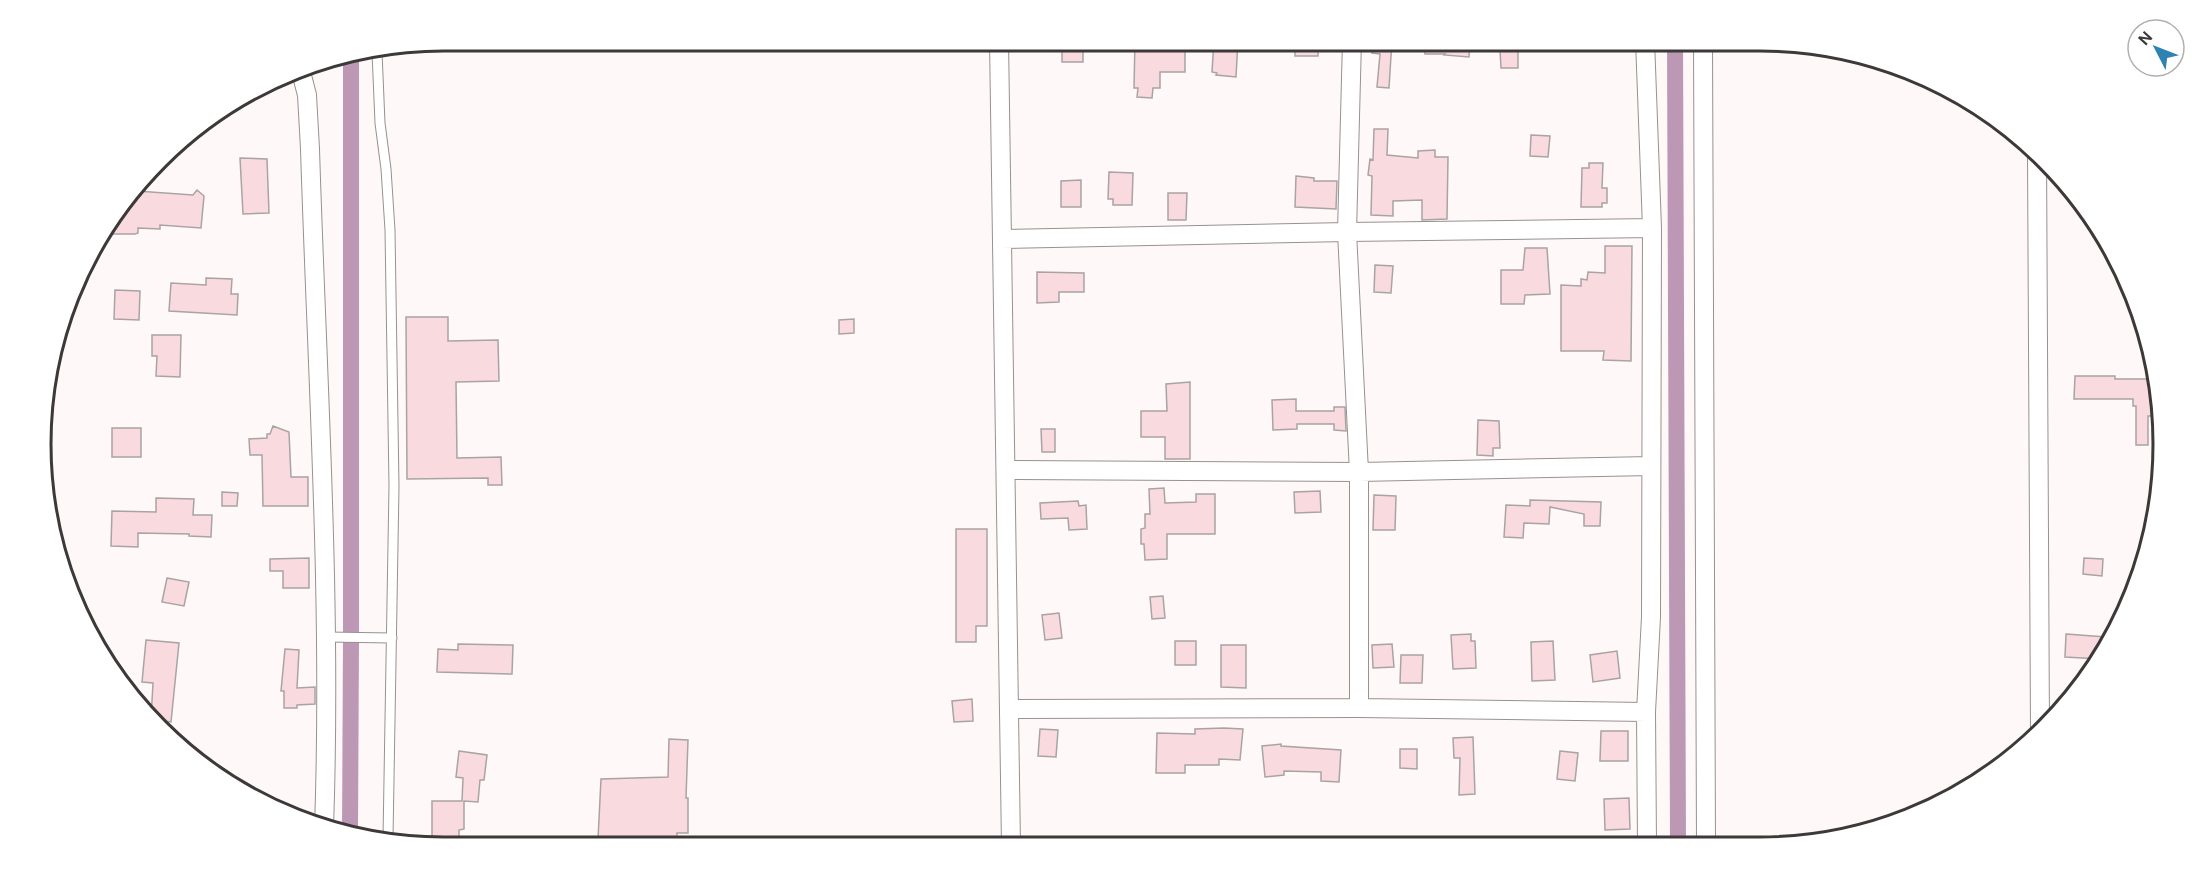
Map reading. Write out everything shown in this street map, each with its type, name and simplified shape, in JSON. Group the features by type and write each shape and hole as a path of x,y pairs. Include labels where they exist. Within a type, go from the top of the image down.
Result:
{"street":[{"path":"999,51 1011,837"},
{"path":"1352,51 1347,232 1359,472 1359,708"},
{"path":"1645,51 1652,228 1651,617 1646,712 1647,837"},
{"path":"1703,51 1706,837"},
{"path":"303,78 307,95 310,149 326,637 328,730 324,818"},
{"path":"2037,165 2040,720"},
{"path":"1002,239 1652,228"},
{"path":"1006,470 1359,472 1651,466"},
{"path":"1009,708 1359,708 1646,712"}],"lane":[{"path":"376,57 390,230 394,486 388,833"},
{"path":"326,637 392,638"}],"building":[{"path":"1062,51 1083,51 1083,62 1062,62"},
{"path":"1135,51 1185,51 1185,72 1160,72 1160,88 1153,88 1152,98 1137,97 1138,88 1134,88"},
{"path":"1213,51 1237,51 1236,77 1216,75 1217,73 1212,72"},
{"path":"1295,51 1318,51 1318,56 1295,56"},
{"path":"1372,51 1391,51 1389,88 1377,87 1380,54 1372,53"},
{"path":"1425,51 1469,51 1469,57 1425,54"},
{"path":"1500,51 1518,51 1518,68 1501,68"},
{"path":"1374,129 1388,129 1387,155 1418,158 1418,151 1435,150 1435,157 1448,157 1447,219 1422,220 1422,200 1393,201 1393,216 1371,215 1372,176 1368,175 1370,159 1373,160"},
{"path":"1531,135 1550,136 1548,157 1530,156"},
{"path":"240,158 267,159 269,213 243,214"},
{"path":"1589,163 1603,163 1602,188 1607,188 1607,203 1602,203 1602,207 1581,207 1582,168 1589,168"},
{"path":"1109,172 1133,173 1132,205 1113,205 1113,199 1108,199"},
{"path":"1296,176 1314,178 1314,181 1337,181 1336,209 1295,207"},
{"path":"1081,180 1081,207 1061,207 1061,181"},
{"path":"197,190 204,196 201,228 160,225 160,229 138,228 138,233 135,234 112,234 144,191 193,195"},
{"path":"1168,193 1187,193 1186,220 1168,220"},
{"path":"1605,246 1632,246 1631,361 1603,360 1604,351 1561,351 1561,285 1581,286 1581,279 1587,280 1588,272 1605,273"},
{"path":"1525,248 1547,248 1550,294 1525,295 1524,304 1501,304 1501,270 1523,270"},
{"path":"1375,265 1393,266 1391,293 1374,292"},
{"path":"1037,272 1084,273 1084,292 1059,292 1059,302 1037,303"},
{"path":"206,278 232,279 231,294 238,294 237,315 169,311 171,283 206,285"},
{"path":"115,290 140,291 139,320 114,319"},
{"path":"406,317 448,317 448,341 498,340 499,381 456,382 457,458 501,457 502,485 488,485 488,478 407,479"},
{"path":"854,319 854,333 839,334 839,320"},
{"path":"152,335 181,335 180,377 156,376 157,356 152,356"},
{"path":"2075,376 2147,379 2152,416 2148,416 2148,445 2136,445 2136,406 2133,406 2133,399 2074,399"},
{"path":"1190,382 1190,459 1165,459 1165,437 1141,437 1141,411 1167,411 1166,384"},
{"path":"1296,399 1296,411 1334,411 1334,407 1345,407 1346,431 1334,430 1334,424 1297,424 1297,429 1273,430 1272,400"},
{"path":"1478,420 1499,421 1500,448 1493,448 1493,456 1477,455"},
{"path":"273,426 289,432 291,477 308,477 308,506 263,506 262,455 250,455 249,439 267,438"},
{"path":"112,428 141,428 141,457 112,457"},
{"path":"1041,429 1055,429 1055,452 1042,452"},
{"path":"1164,488 1165,503 1196,502 1196,494 1215,494 1215,534 1167,534 1167,559 1145,560 1144,544 1141,544 1141,529 1145,528 1145,514 1150,514 1149,489"},
{"path":"1320,491 1321,512 1295,513 1294,492"},
{"path":"222,492 238,493 237,506 222,506"},
{"path":"1374,495 1396,496 1395,530 1373,530"},
{"path":"156,498 194,499 193,515 212,515 211,537 138,533 138,547 111,546 112,511 156,512"},
{"path":"1530,500 1601,502 1600,526 1584,526 1584,514 1550,507 1549,524 1524,523 1523,538 1504,537 1506,505 1530,506"},
{"path":"1078,501 1079,506 1086,505 1087,529 1069,530 1068,518 1041,519 1040,503"},
{"path":"956,529 987,529 987,626 976,626 976,642 956,642"},
{"path":"309,558 309,588 283,588 283,571 270,571 270,559"},
{"path":"2084,558 2103,559 2102,576 2083,574"},
{"path":"167,578 189,582 184,606 162,602"},
{"path":"1163,596 1165,618 1152,619 1150,597"},
{"path":"1059,613 1062,638 1045,640 1042,615"},
{"path":"1471,634 1471,641 1475,641 1476,668 1453,669 1451,635"},
{"path":"2066,634 2102,637 2089,658 2065,657"},
{"path":"146,640 179,643 171,722 165,721 152,706 153,683 142,682"},
{"path":"1175,641 1196,641 1196,665 1175,665"},
{"path":"1553,641 1555,680 1532,681 1531,642"},
{"path":"458,644 513,645 512,674 437,672 438,649 458,650"},
{"path":"1392,644 1394,667 1373,668 1372,645"},
{"path":"1221,645 1246,645 1246,688 1221,687"},
{"path":"285,649 299,650 297,688 315,687 315,704 284,708 284,691 281,691"},
{"path":"1617,651 1620,678 1593,682 1590,655"},
{"path":"1401,655 1423,655 1422,683 1400,683"},
{"path":"972,699 973,721 954,722 952,701"},
{"path":"1040,729 1058,730 1056,757 1038,756"},
{"path":"1195,729 1243,729 1240,760 1219,759 1219,765 1185,765 1185,773 1156,773 1157,733 1195,734"},
{"path":"1601,731 1628,731 1628,761 1600,761"},
{"path":"1473,737 1475,794 1459,795 1460,758 1454,758 1453,738"},
{"path":"669,739 688,740 686,798 688,798 688,833 677,833 677,837 598,837 601,779 668,777"},
{"path":"1281,744 1281,746 1341,750 1339,782 1321,781 1321,772 1284,771 1284,775 1265,777 1262,746"},
{"path":"1400,749 1417,749 1417,769 1400,768"},
{"path":"459,751 487,755 484,780 480,780 478,802 464,801 464,829 459,830 459,837 432,837 432,801 462,801 463,778 456,777"},
{"path":"1560,751 1578,753 1575,781 1557,779"},
{"path":"1629,798 1630,829 1605,830 1604,799"}],"waterway":[{"path":"1675,51 1678,837"},
{"path":"351,62 351,634"},
{"path":"350,826 351,641"}]}
